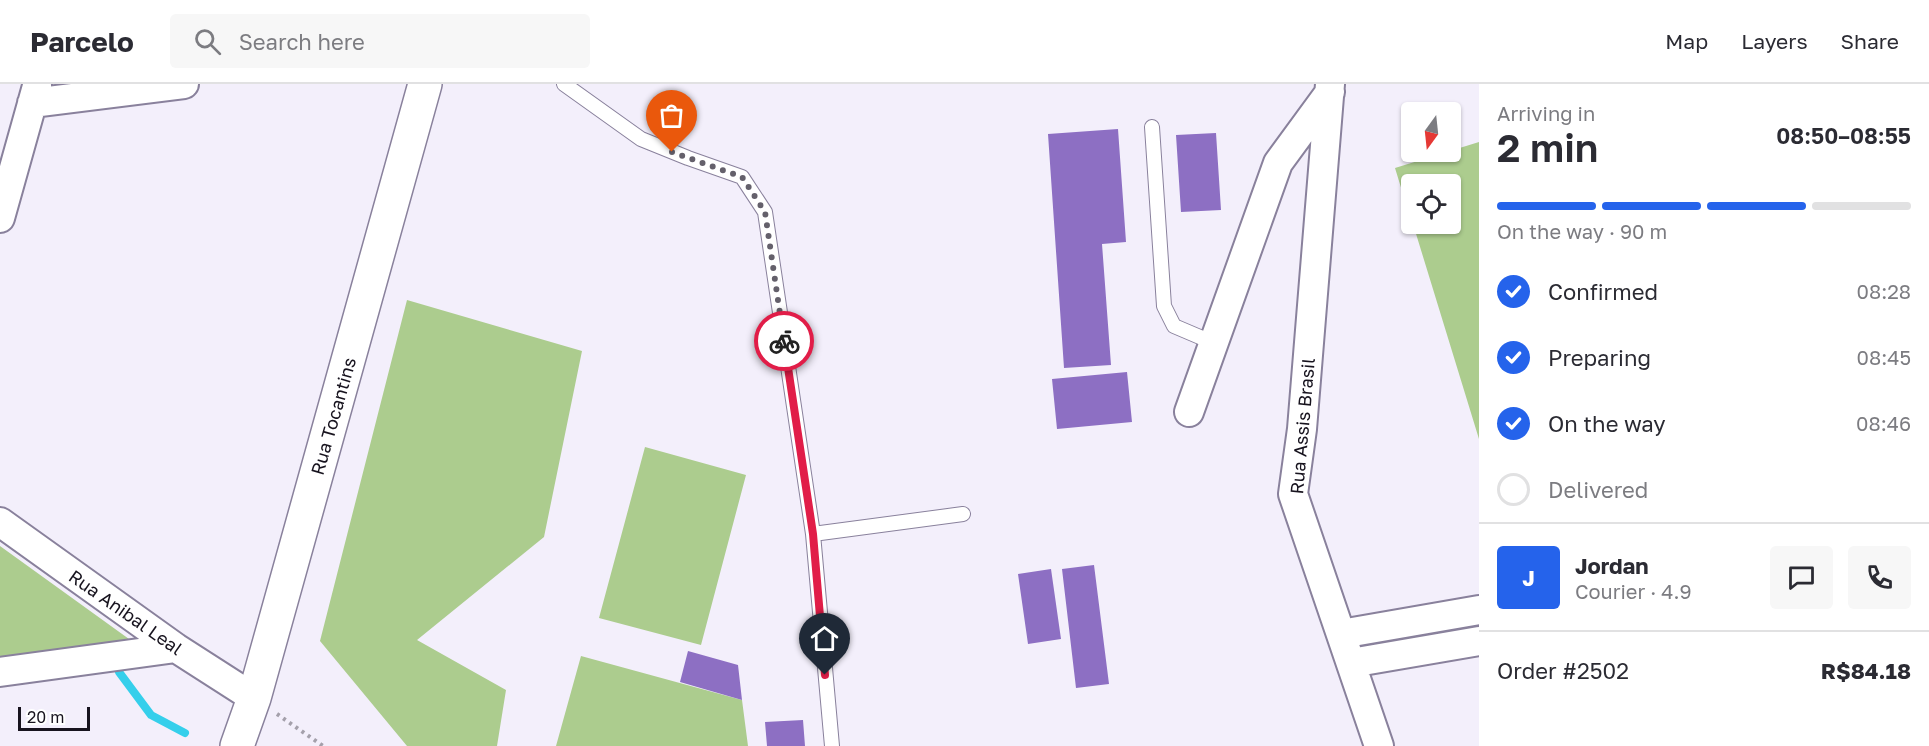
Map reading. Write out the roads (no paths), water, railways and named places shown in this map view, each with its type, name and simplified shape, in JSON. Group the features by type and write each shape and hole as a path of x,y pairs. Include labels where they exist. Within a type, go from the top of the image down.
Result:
{"main road":[{"name":"Rua Tocantins","path":"237,746 254,698 425,84"}],"street":[{"path":"0,218 35,93 184,84"},
{"name":"Rua Assis Brasil","path":"1189,412 1278,163 1333,87"},
{"name":"Rua Assis Brasil","path":"1333,87 1302,429 1293,494 1379,746"},
{"name":"Rua Anibal Leal","path":"0,522 177,648 254,698"},
{"path":"1341,634 1479,610"},
{"path":"1351,663 1479,641"},
{"path":"0,672 177,648"}],"lane":[{"path":"564,84 641,139 742,177 765,212 813,534 832,746"},
{"path":"1152,127 1164,306 1174,326 1214,343"},
{"path":"813,534 963,514"}],"waterway":[{"path":"119,672 151,715 185,733"}]}
